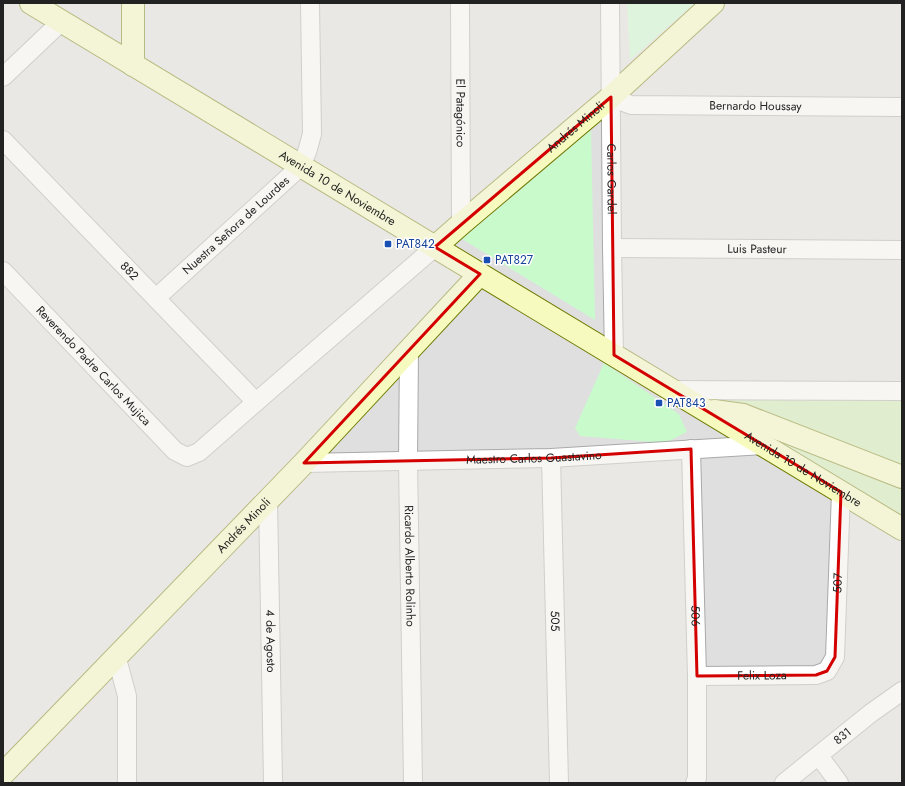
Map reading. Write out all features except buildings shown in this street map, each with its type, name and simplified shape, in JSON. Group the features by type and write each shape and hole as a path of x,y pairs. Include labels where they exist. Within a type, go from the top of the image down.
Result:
{"street":[{"name":"Avenida 10 de Noviembre","path":"31,3 902,529"},
{"path":"133,3 133,65"},
{"name":"Nuestra Señora de Lourdes","path":"156,298 301,166 308,152 312,134 310,3"},
{"name":"El Patagónico","path":"460,3 461,224"},
{"name":"Carlos Gardel","path":"610,3 614,355"},
{"name":"Andrés Minoli","path":"436,247 611,97 713,3"},
{"path":"3,77 62,21"},
{"name":"Bernardo Houssay","path":"611,97 631,105 902,107"},
{"name":"882","path":"3,140 256,402"},
{"path":"256,402 436,247"},
{"name":"Luis Pasteur","path":"612,248 902,250"},
{"name":"Reverendo Padre Carlos Mujica","path":"3,271 175,451 187,458 199,452 256,402"},
{"name":"Andrés Minoli","path":"3,774 116,655 304,463 480,274"},
{"name":"Ricardo Alberto Rolinho","path":"409,350 408,461 413,783"},
{"path":"672,390 902,391"},
{"name":"Avenida 10 de Noviembre","path":"705,410 743,415 902,477"},
{"name":"Maestro Carlos Guastavino","path":"304,463 551,458 765,446"},
{"name":"506","path":"691,449 697,676 698,778 695,783"},
{"name":"505","path":"551,458 559,783"},
{"name":"507","path":"827,671 836,657 841,492"},
{"name":"4 de Agosto","path":"268,499 273,783"},
{"path":"116,655 126,696 127,783"},
{"name":"Felix Loza","path":"697,676 816,675 827,671"},
{"name":"831","path":"784,783 871,713 902,691"},
{"path":"819,756 839,783"}],"highlighted area":[{"path":"611,97 614,355 841,492 835,657 827,671 816,675 697,676 691,449 551,458 304,463 480,274 435,247"}],"shaded area":[{"path":"3,3 902,3 902,783 3,783"}],"green space":[{"path":"627,3 695,3 630,60"},
{"path":"591,130 595,320 462,239"},
{"path":"604,363 679,414 687,432 665,443 580,436 575,428"},
{"path":"672,390 902,391 902,529"}],"place":[{"name":"PAT842","path":"388,244"},
{"name":"PAT827","path":"487,260"},
{"name":"PAT843","path":"659,403"}]}
